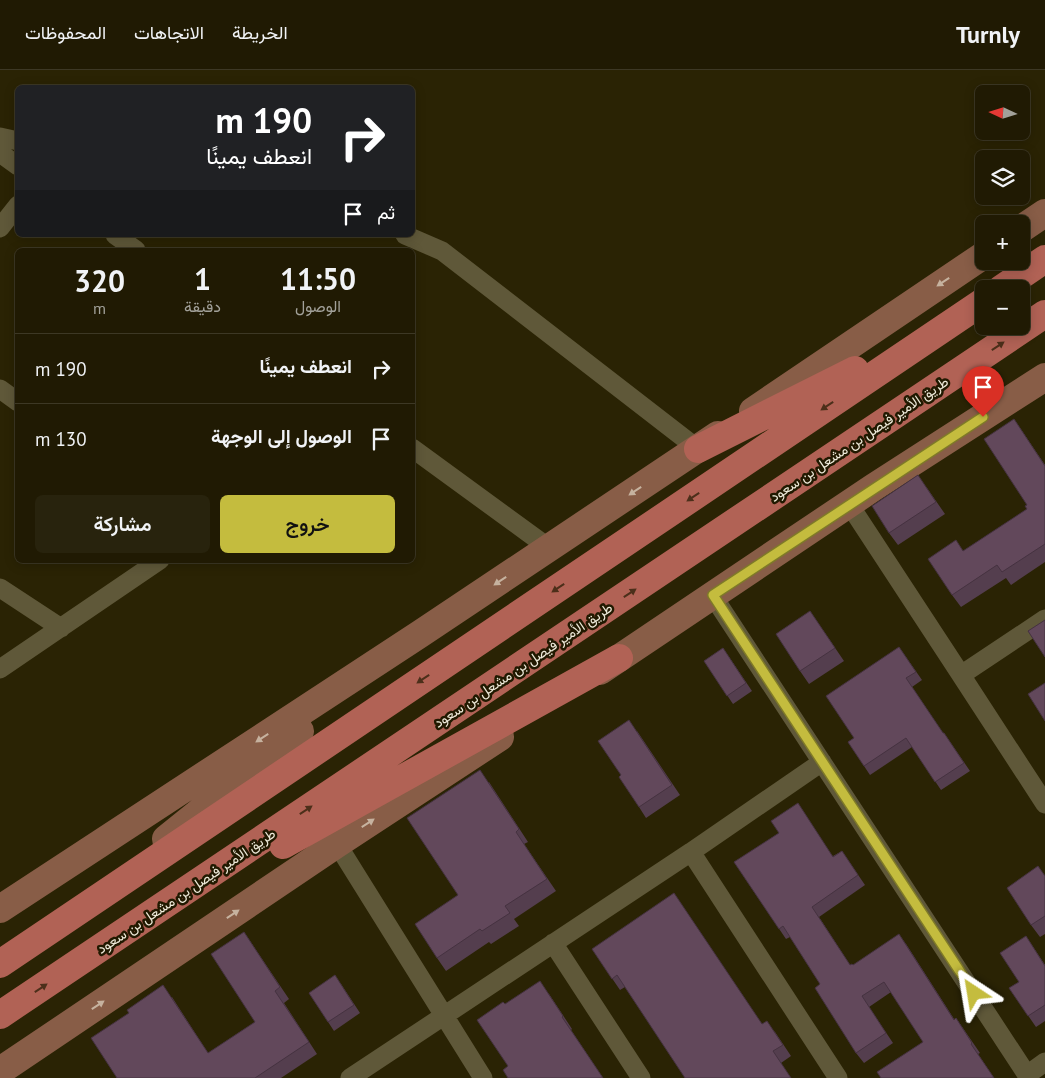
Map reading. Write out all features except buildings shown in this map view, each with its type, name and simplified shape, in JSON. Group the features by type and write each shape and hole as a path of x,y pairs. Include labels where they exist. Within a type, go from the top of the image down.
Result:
{"main road":[{"path":"1030,223 1045,213"},
{"path":"1014,280 1045,259"},
{"path":"0,909 698,449 975,260"},
{"path":"0,964 975,307"},
{"name":"طريق الأمير فيصل بن مشعل بن سعود","path":"0,1015 1045,314"},
{"path":"698,449 955,320"},
{"path":"0,1071 712,594 1045,377"},
{"path":"77,912 420,634"},
{"path":"119,936 619,658"}],"street":[{"path":"0,137 15,140"},
{"path":"0,153 15,164"},
{"path":"0,228 15,209"},
{"path":"118,237 133,248"},
{"path":"409,237 442,252 698,449"},
{"path":"0,389 15,400"},
{"path":"415,450 549,548"},
{"path":"849,504 1045,804"},
{"path":"0,669 156,563"},
{"path":"0,588 61,628"},
{"path":"712,594 1028,1077 1045,1062"},
{"path":"961,675 1045,619"},
{"path":"350,1078 691,852 822,762"},
{"path":"337,844 483,1078"},
{"path":"691,852 838,1078"},
{"path":"553,944 641,1078"}],"route":[{"path":"974,993 713,595 874,487 983,417"}]}
